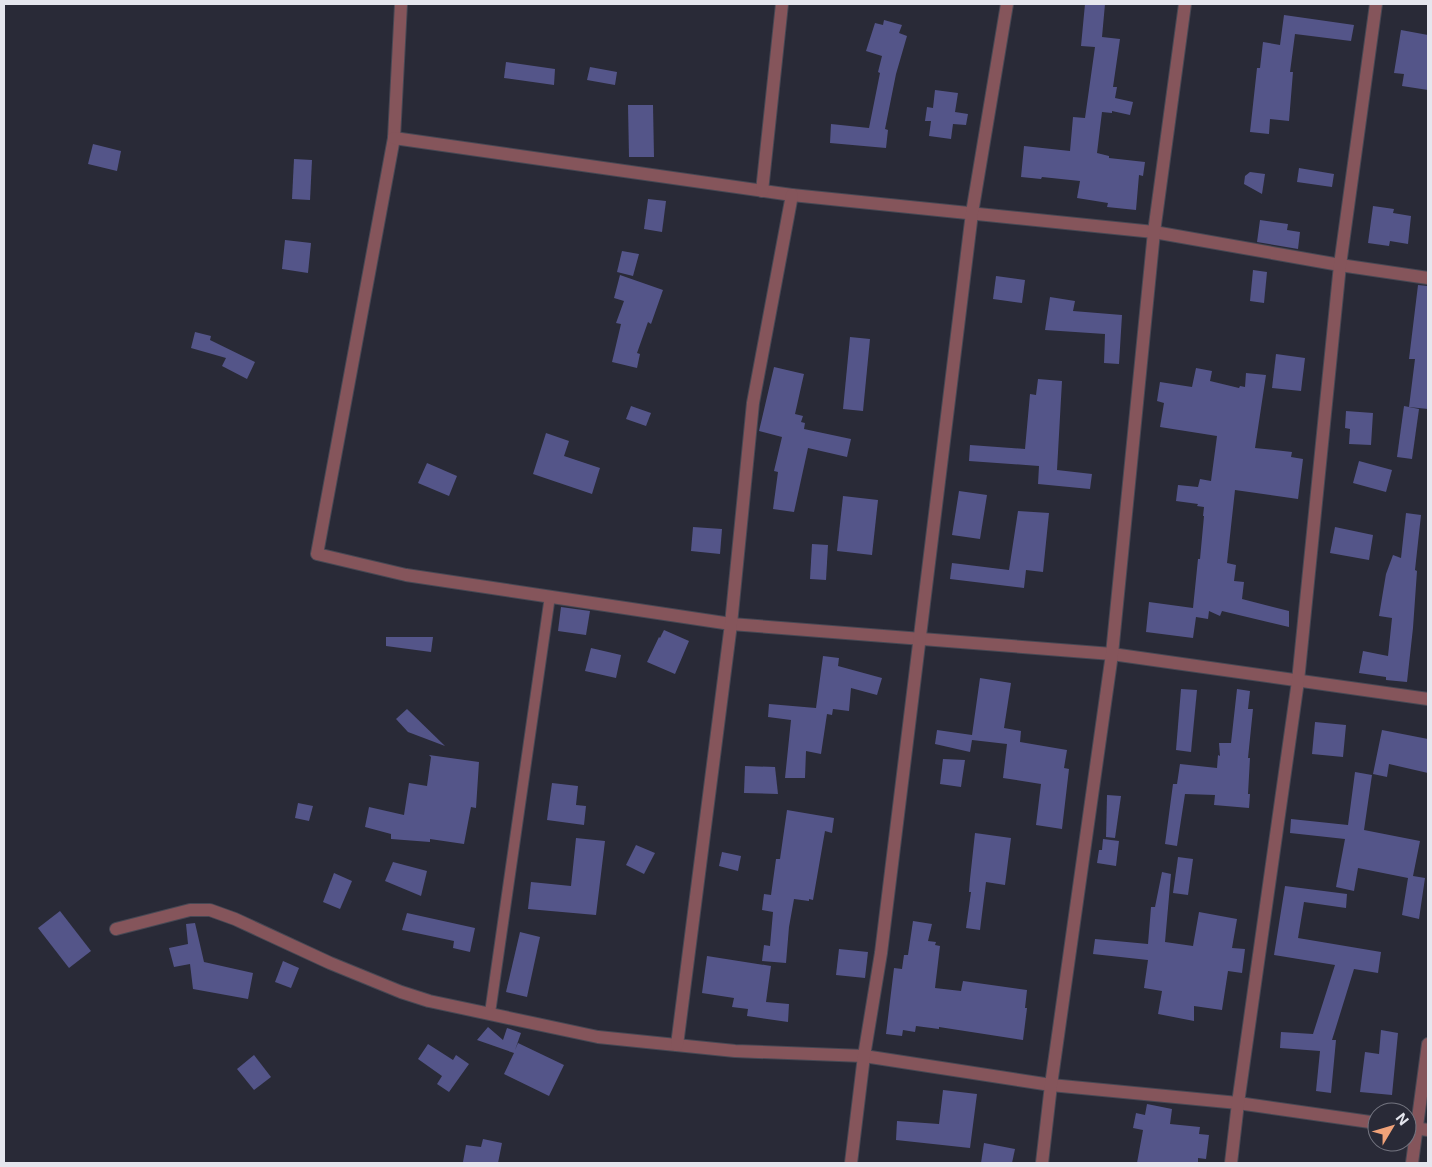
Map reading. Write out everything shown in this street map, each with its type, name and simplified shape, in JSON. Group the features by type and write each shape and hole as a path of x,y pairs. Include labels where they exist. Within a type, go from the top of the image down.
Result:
{"street":[{"path":"401,4 394,138 317,554 406,575 731,624 1112,654 1428,699"},
{"path":"762,191 782,4"},
{"path":"850,1163 864,1056 881,953 972,213 1007,4"},
{"path":"1042,1163 1051,1085 1112,654 1154,232 1185,4"},
{"path":"1231,1163 1298,681 1340,265 1376,4"},
{"path":"394,138 792,195 1154,232 1340,265 1428,278"},
{"path":"677,1045 731,624 753,403 792,195"},
{"path":"116,929 190,910 210,910 235,919 330,963 401,992 429,1001 598,1037 735,1051 864,1056 1051,1085 1238,1103 1367,1122"},
{"path":"1417,1129 1428,1044"}],"lane":[{"path":"490,1013 550,596"}],"building":[{"path":"1085,4 1105,4 1102,37 1120,39 1113,87 1117,87 1115,98 1133,102 1130,115 1112,111 1112,113 1102,112 1097,153 1109,156 1109,158 1145,162 1143,176 1139,175 1136,210 1107,207 1108,203 1077,198 1080,181 1021,177 1024,146 1070,151 1073,117 1085,118 1095,47 1081,46"},
{"path":"1284,15 1354,25 1351,41 1295,34 1290,72 1293,72 1289,121 1270,119 1269,134 1250,132 1257,68 1260,68 1263,42 1280,45"},
{"path":"884,20 902,25 899,33 907,36 896,74 885,129 888,130 886,148 830,143 831,124 869,128 882,56 866,51 875,23 883,25"},
{"path":"1401,30 1428,35 1428,90 1402,86 1404,74 1394,73"},
{"path":"506,62 555,69 554,85 504,78"},
{"path":"590,67 617,72 615,85 587,80"},
{"path":"935,90 958,93 955,112 968,114 966,125 953,124 951,139 929,136 931,121 925,121 927,107 933,108"},
{"path":"628,105 653,105 654,157 629,157"},
{"path":"93,144 121,151 117,171 88,164"},
{"path":"294,159 312,160 310,200 292,199"},
{"path":"1299,168 1334,174 1332,187 1297,182"},
{"path":"1250,172 1265,174 1262,194 1244,184 1245,176"},
{"path":"648,199 666,201 662,232 644,229"},
{"path":"1373,206 1394,209 1393,213 1411,216 1408,244 1390,241 1389,246 1368,243"},
{"path":"1260,220 1288,224 1287,230 1300,232 1298,249 1257,242"},
{"path":"285,240 311,243 308,273 282,269"},
{"path":"622,251 639,254 633,276 617,272"},
{"path":"1253,270 1267,272 1264,303 1250,301"},
{"path":"620,275 663,290 651,324 648,322 637,353 640,354 637,368 612,362 621,324 616,323 624,301 614,298"},
{"path":"996,276 1025,280 1022,303 993,299"},
{"path":"1418,285 1428,286 1428,409 1409,407 1415,359 1409,359"},
{"path":"1050,297 1075,301 1073,311 1122,315 1119,364 1104,363 1105,334 1045,330"},
{"path":"195,332 211,336 210,340 255,362 247,379 222,366 226,358 191,348"},
{"path":"850,337 870,339 863,411 843,409"},
{"path":"1276,354 1305,358 1301,391 1272,388"},
{"path":"774,367 804,374 795,414 803,416 801,422 805,423 804,429 851,439 847,457 808,448 794,512 773,509 778,472 774,471 782,437 759,431"},
{"path":"1196,368 1212,371 1210,381 1239,388 1240,386 1245,387 1246,373 1266,375 1255,448 1292,452 1291,457 1303,459 1298,499 1235,490 1227,563 1236,565 1234,581 1244,582 1242,599 1289,611 1289,627 1222,611 1220,616 1209,611 1208,619 1196,617 1193,638 1146,632 1149,602 1193,608 1198,559 1200,559 1204,507 1197,506 1198,504 1176,501 1178,485 1198,487 1200,479 1211,481 1217,436 1160,427 1164,403 1157,401 1160,382 1192,387"},
{"path":"1038,379 1062,381 1057,470 1092,474 1090,489 1038,484 1039,466 969,461 970,445 1025,449 1030,394 1036,395"},
{"path":"631,406 651,413 646,426 626,419"},
{"path":"1404,406 1419,409 1412,459 1397,457"},
{"path":"1346,411 1373,413 1371,445 1349,444 1350,429 1345,428"},
{"path":"546,433 569,441 564,456 600,468 592,494 533,474"},
{"path":"1359,461 1392,470 1386,492 1353,483"},
{"path":"427,463 457,476 449,496 418,483"},
{"path":"959,491 987,495 980,539 952,535"},
{"path":"843,496 878,500 872,555 837,551"},
{"path":"1018,511 1049,513 1043,572 1026,570 1024,588 950,579 952,563 1009,570"},
{"path":"1406,513 1421,515 1407,682 1386,680 1386,677 1359,673 1363,651 1388,656 1392,618 1379,616 1386,574 1393,555 1401,558"},
{"path":"693,527 722,529 720,554 691,551"},
{"path":"1335,527 1373,535 1369,560 1330,553"},
{"path":"812,544 828,545 826,580 810,579"},
{"path":"561,607 590,611 586,635 558,631"},
{"path":"664,630 689,641 675,674 647,662"},
{"path":"386,637 433,637 431,652 386,646"},
{"path":"591,648 621,655 616,678 585,671"},
{"path":"823,656 839,658 838,666 882,678 877,695 851,688 849,711 833,709 832,715 827,714 821,754 806,751 805,778 785,778 791,720 768,717 769,704 816,708"},
{"path":"980,678 1011,683 1004,728 1021,731 1020,742 1067,750 1064,768 1069,769 1062,829 1036,825 1041,784 1003,778 1007,744 972,740 970,752 935,744 937,730 972,735"},
{"path":"1181,689 1197,690 1191,752 1176,750"},
{"path":"1237,689 1250,691 1248,709 1253,709 1248,758 1250,758 1249,808 1214,805 1215,795 1185,794 1177,846 1165,844 1173,784 1177,784 1180,764 1217,768 1218,755 1220,756 1219,743 1231,743"},
{"path":"407,709 445,746 408,732 396,719"},
{"path":"1315,722 1346,725 1343,757 1312,754"},
{"path":"1382,730 1428,739 1428,773 1389,764 1387,777 1373,774"},
{"path":"429,755 479,762 476,808 471,807 464,844 430,839 430,842 391,839 391,834 365,827 369,807 404,815 409,783 427,786 431,757"},
{"path":"943,759 965,760 961,787 940,784"},
{"path":"745,766 775,767 778,794 744,793"},
{"path":"1355,772 1372,775 1364,830 1420,841 1413,876 1425,878 1419,919 1402,915 1408,878 1358,868 1354,891 1336,887 1345,839 1290,833 1291,819 1348,825"},
{"path":"552,783 578,786 576,805 586,806 584,825 547,820"},
{"path":"1107,795 1121,796 1115,838 1106,837"},
{"path":"298,803 313,806 309,821 295,818"},
{"path":"787,810 834,818 832,833 825,831 813,900 794,899 786,963 762,961 764,945 770,946 773,912 762,910 764,894 771,895 776,859 780,859"},
{"path":"975,833 1011,838 1005,885 986,882 980,930 966,928 971,892 969,892"},
{"path":"576,838 605,841 596,915 528,909 531,882 571,886"},
{"path":"1103,839 1119,841 1116,866 1097,863 1099,850 1102,850"},
{"path":"636,845 655,853 644,874 626,865"},
{"path":"722,852 741,856 738,871 719,866"},
{"path":"1178,857 1193,859 1188,895 1173,893"},
{"path":"393,862 427,871 421,896 385,881"},
{"path":"1162,872 1171,874 1165,942 1193,946 1199,912 1237,919 1232,948 1245,949 1242,973 1228,971 1222,1010 1194,1006 1194,1021 1158,1014 1162,991 1144,988 1148,960 1093,954 1095,939 1148,944 1151,907 1155,907"},
{"path":"334,873 352,881 340,909 323,902"},
{"path":"1285,886 1347,894 1346,908 1304,902 1298,938 1381,952 1378,973 1354,969 1332,1040 1336,1040 1331,1093 1316,1091 1320,1051 1280,1048 1281,1032 1313,1034 1335,965 1274,955"},
{"path":"60,911 91,951 69,968 38,928"},
{"path":"407,913 475,928 470,952 453,948 454,941 402,930"},
{"path":"913,921 932,924 928,941 936,942 935,945 940,946 935,988 961,991 963,981 1027,990 1023,1040 939,1027 939,1029 916,1026 915,1032 903,1030 902,1036 886,1034 894,968 902,969 904,955 908,955"},
{"path":"195,923 204,962 253,973 248,999 193,989 190,964 174,967 169,948 188,944 186,924"},
{"path":"520,932 540,937 527,997 506,992"},
{"path":"839,949 868,952 865,978 836,975"},
{"path":"707,956 771,966 766,1002 789,1004 788,1022 747,1016 748,1009 732,1007 734,998 702,993"},
{"path":"283,961 299,968 291,988 275,982"},
{"path":"488,1027 503,1040 507,1028 521,1033 515,1050 518,1043 564,1065 549,1096 504,1074 514,1053 477,1040"},
{"path":"1381,1030 1398,1033 1392,1095 1360,1092 1365,1052 1379,1054"},
{"path":"428,1044 453,1060 456,1055 469,1064 449,1092 437,1084 442,1076 418,1059"},
{"path":"254,1055 271,1077 254,1090 237,1069"},
{"path":"943,1090 977,1094 970,1148 896,1140 897,1121 939,1124"},
{"path":"1147,1104 1172,1109 1170,1124 1200,1127 1199,1134 1209,1135 1206,1159 1198,1158 1198,1163 1137,1163 1143,1130 1133,1128 1136,1113 1145,1115"},
{"path":"483,1139 502,1143 498,1163 463,1162 466,1145 481,1147"},
{"path":"984,1143 1015,1149 1012,1163 981,1163"}]}
